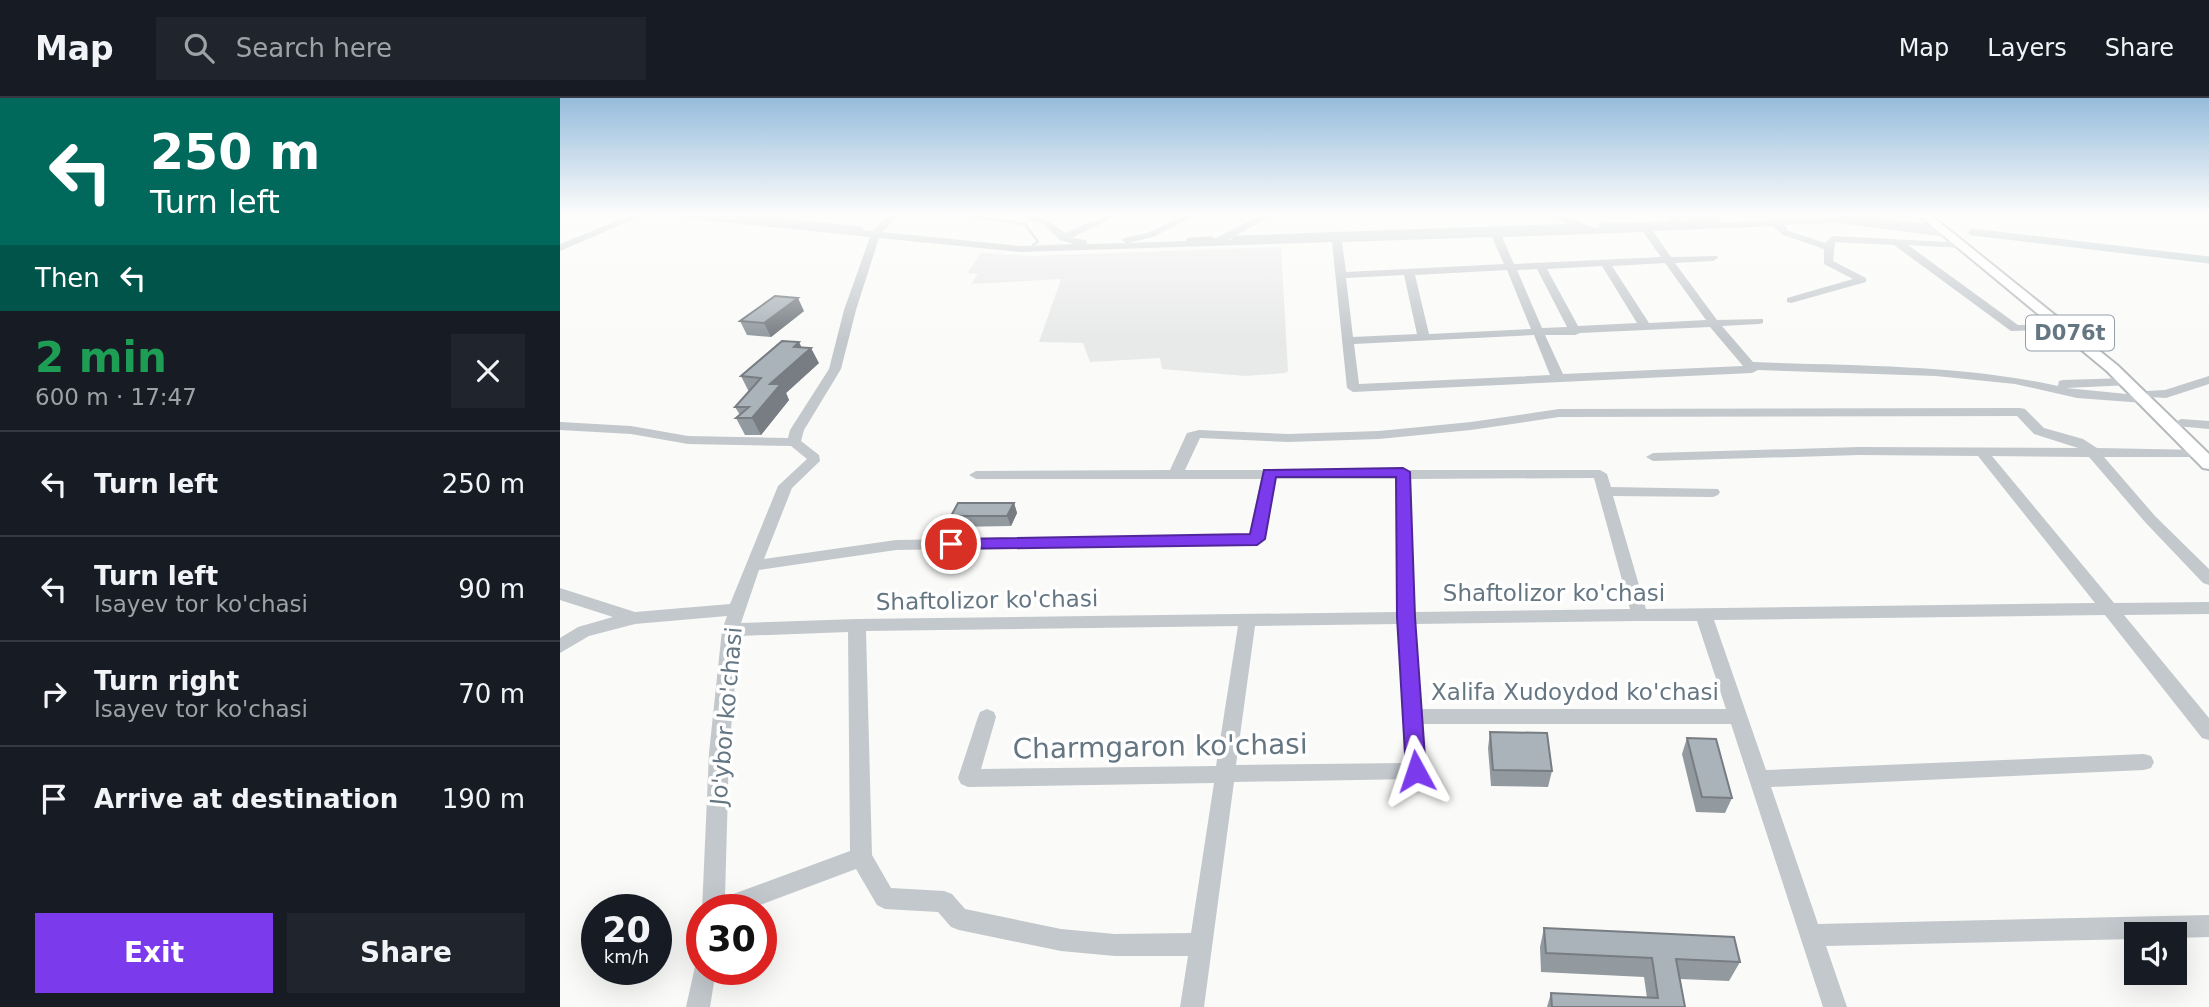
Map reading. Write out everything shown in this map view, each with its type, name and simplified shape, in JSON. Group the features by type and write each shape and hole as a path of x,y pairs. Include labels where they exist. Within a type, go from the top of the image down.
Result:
{"main road":[{"name":"D076t","path":"1975,255 2140,392 2203,452"},
{"name":"D076t","path":"1983,255 2093,341 2140,392 2181,423 2209,464"}],"street":[{"path":"560,426 631,430 688,440 794,442 797,430 835,369 850,310 870,255"},
{"path":"1338,255 1353,388 1752,369 1715,325 1664,255"},
{"path":"1505,255 1558,378"},
{"path":"1791,300 1862,280 1828,262 1828,255"},
{"path":"1915,255 2015,329 2064,327"},
{"path":"1339,275 1713,258"},
{"path":"1606,264 1646,328"},
{"path":"1541,267 1575,332"},
{"path":"1409,272 1424,338"},
{"path":"1347,341 1759,321"},
{"path":"2003,365 2015,380 2077,394 2140,392"},
{"path":"1750,366 1923,371 2166,394 2209,380"},
{"path":"1176,474 1189,441 1192,436 1199,434 1280,439 1353,435 1504,424 1559,413 2020,412 2039,431 2078,442 2092,451 2150,519 2209,579"},
{"path":"2181,423 2209,425"},
{"name":"Jo'ybor ko'chasi","path":"714,894 719,753 731,630 785,486 814,458 794,442"},
{"path":"1653,457 1825,452 2203,452"},
{"path":"1985,456 2209,732"},
{"path":"976,475 1403,472 1600,474 1640,615"},
{"path":"1403,472 1411,717"},
{"path":"753,566 896,545 1257,539 1269,473"},
{"path":"1604,491 1713,492"},
{"path":"560,594 635,618"},
{"name":"Shaftolizor ko'chasi","path":"731,630 857,625 2209,608"},
{"path":"560,646 584,631 635,618 738,609"},
{"path":"1703,613 1835,1007"},
{"path":"1192,1007 1247,620"},
{"path":"857,625 861,857 885,898 944,902 958,919 1061,940 1115,945 1200,944"},
{"name":"Charmgaron ko'chasi","path":"987,717 968,778 1416,771 1411,717"},
{"name":"Xalifa Xudoydod ko'chasi","path":"1411,717 1739,717"},
{"path":"1759,779 2144,762"},
{"path":"762,894 861,857"},
{"path":"1811,935 2209,926"},
{"path":"698,1007 702,985"}],"shaded area":[{"path":"979,255 1281,255 1288,371 1245,376 1162,369 1160,358 1090,362 1083,343 1039,342 1061,279 971,284 978,274 967,273"}],"building":[{"path":"775,296 798,298 764,323 740,321"},
{"path":"782,341 799,342 794,347 811,348 770,384 781,384 752,418 736,418 749,407 735,407 761,378 741,376"},
{"path":"958,503 1014,503 1007,516 951,516"},
{"path":"1490,732 1547,733 1552,771 1493,770"},
{"path":"1687,738 1716,739 1732,798 1702,797"},
{"path":"1544,928 1734,937 1740,962 1676,959 1685,1007 1552,1007 1551,993 1658,998 1652,958 1546,953"}],"waterway":[{"path":"2170,255 2209,260"}],"route":[{"path":"951,544 1257,539 1269,473 1403,472 1406,617 1416,771"}]}
